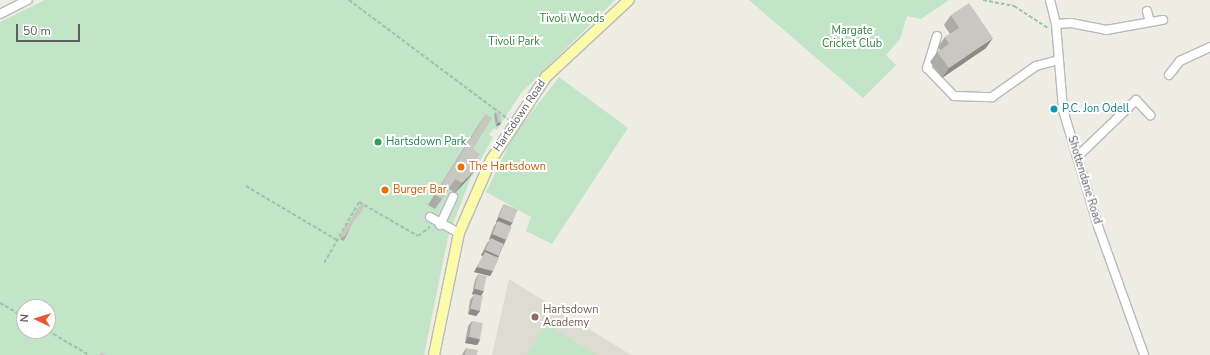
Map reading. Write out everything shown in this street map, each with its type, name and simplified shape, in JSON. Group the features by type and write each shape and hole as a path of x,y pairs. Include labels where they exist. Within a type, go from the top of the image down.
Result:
{"main road":[{"name":"Hartsdown Road","path":"434,355 459,233 473,196 513,123 546,77 629,0"}],"street":[{"path":"0,14 28,0"},
{"name":"Shottendane Road","path":"1050,0 1056,24 1063,110 1077,158 1144,355"},
{"path":"1147,11 1150,22"},
{"path":"1056,24 1071,23 1106,30 1163,20"},
{"path":"937,36 927,68 954,96 992,97 1041,64 1058,60"},
{"path":"1169,75 1180,61 1210,47"},
{"path":"1077,158 1136,100 1150,115"},
{"path":"453,197 434,222 459,233"}],"path":[{"path":"349,0 513,123"},
{"path":"983,0 1014,6 1049,29 1050,36"},
{"path":"246,186 337,240"},
{"path":"324,263 359,202 418,236 425,234 434,222"},
{"path":"0,303 16,312"},
{"path":"56,336 88,355"}],"shaded area":[{"name":"Hartsdown Academy","path":"509,279 631,355 492,355"}],"green space":[{"path":"45,0 615,0 521,93 497,130 494,128 489,135 493,137 470,180 448,237 424,355 0,355 0,22"},
{"name":"Margate Cricket Club","path":"749,0 949,0 921,19 907,16 900,39 886,55 896,65 863,98"},
{"path":"559,77 628,128 552,244 526,231 531,217 486,192 513,136"},
{"path":"546,324 597,355 527,355"}],"building":[{"path":"969,3 993,38 949,68 937,52 949,44 945,37 959,28 951,15"},
{"path":"499,111 501,122 498,122 496,112"},
{"name":"The Hartsdown","path":"486,114 492,118 473,149 480,154 472,168 475,170 462,183 455,179 442,199 435,195"},
{"path":"362,203 365,205 344,238 340,235"},
{"path":"504,204 518,210 512,223 499,217"},
{"path":"498,221 512,227 506,240 493,234"},
{"path":"491,238 504,244 498,256 486,250"},
{"path":"485,252 499,258 493,271 477,267"},
{"path":"478,274 487,276 483,291 475,289"},
{"path":"474,294 483,296 479,311 471,309"},
{"path":"472,321 483,323 480,339 469,337"},
{"path":"466,348 478,350 477,355 465,355"}],"place":[{"name":"P.C. Jon Odell","path":"1054,109"},
{"name":"Hartsdown Park","path":"378,142"},
{"name":"The Hartsdown","path":"461,167"},
{"name":"Burger Bar","path":"385,190"},
{"name":"Hartsdown Academy","path":"535,317"}],"park label":[{"name":"Tivoli Woods","path":"572,19"},
{"name":"Tivoli Park","path":"514,42"}]}
